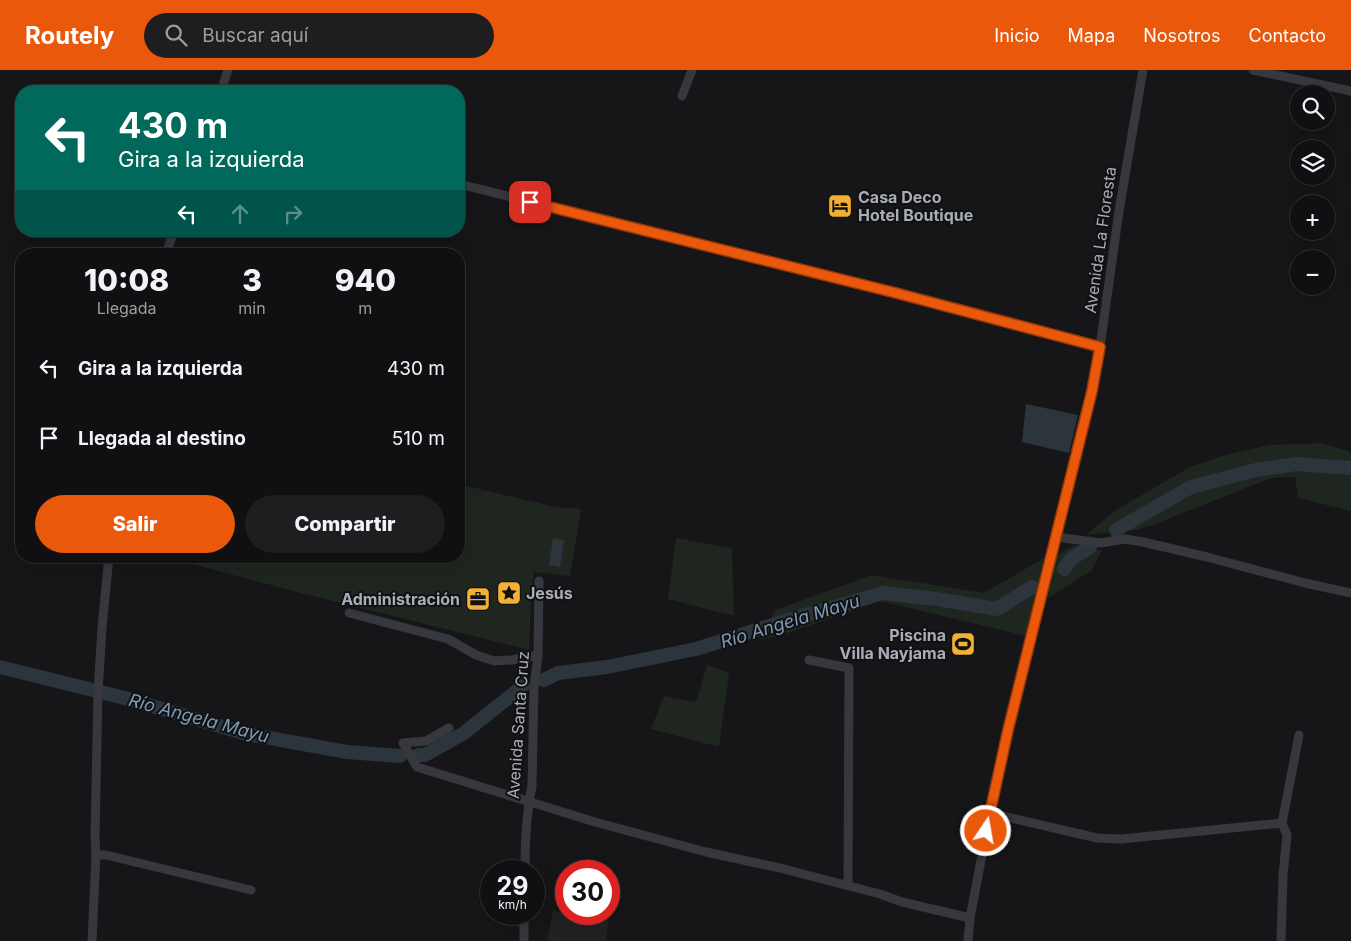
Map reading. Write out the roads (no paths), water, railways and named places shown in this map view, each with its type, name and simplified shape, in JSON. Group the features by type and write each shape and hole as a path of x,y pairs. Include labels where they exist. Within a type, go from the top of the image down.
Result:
{"street":[{"path":"223,85 228,70"},
{"path":"682,96 692,70"},
{"name":"Avenida La Floresta","path":"968,941 970,918 1008,730 1092,391 1119,210 1143,70"},
{"path":"1254,70 1351,91"},
{"path":"465,185 896,293 1100,347"},
{"path":"1056,537 1101,543 1124,539 1143,542 1351,593"},
{"path":"92,941 96,855 98,692 108,563"},
{"name":"Avenida Santa Cruz","path":"525,860 528,802 532,786 534,688 538,655 539,581"},
{"path":"349,614 448,639 476,655 494,661 538,655"},
{"path":"809,660 849,668 848,886"},
{"path":"449,728 426,741 403,743 417,767 595,822 706,852 780,868 902,902 970,918"},
{"path":"1281,941 1283,875 1287,835 1282,823 1299,735"},
{"path":"990,813 1097,838 1121,838 1282,823"},
{"path":"96,855 106,855 251,890"},
{"path":"524,925 524,941"}],"waterway":[{"name":"Río Angela Mayu","path":"1116,530 1191,487 1256,470 1296,464 1351,468"},
{"name":"Río Angela Mayu","path":"1064,569 1071,559 1090,547"},
{"name":"Río Angela Mayu","path":"544,680 558,673 607,667 696,649 883,593 937,599 997,609 1032,587"},
{"name":"Río Angela Mayu","path":"0,667 121,697 247,734 347,752 400,756"},
{"name":"Río Angela Mayu","path":"418,755 425,755 464,733 523,686"}],"place":[{"name":"Casa Deco Hotel Boutique","path":"840,206"},
{"name":"Jesús","path":"509,593"},
{"name":"Administración","path":"478,599"},
{"name":"Piscina Villa Nayjama","path":"963,644"}]}
